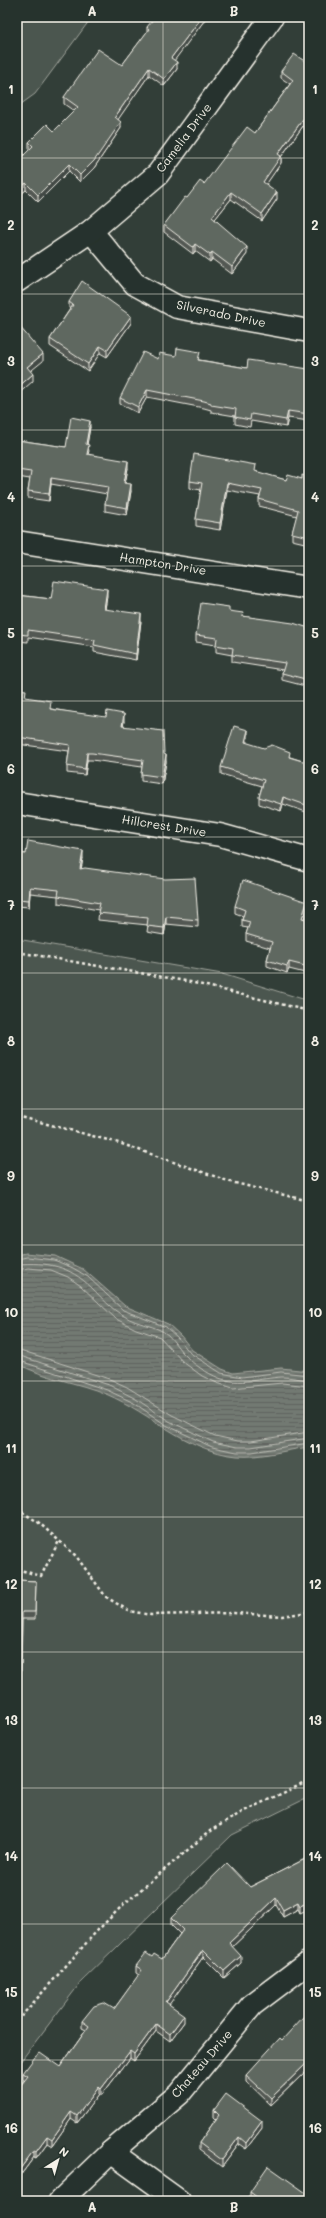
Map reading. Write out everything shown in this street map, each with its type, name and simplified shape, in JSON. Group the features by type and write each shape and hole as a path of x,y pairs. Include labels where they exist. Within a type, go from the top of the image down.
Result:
{"street":[{"name":"Camelia Drive","path":"17,281 91,231 158,174 272,17"},
{"name":"Silverado Drive","path":"91,231 136,284 177,307 309,331"},
{"name":"Hampton Drive","path":"17,542 309,588"},
{"name":"Hillcrest Drive","path":"17,804 220,835 309,860"},
{"name":"Chateau Drive","path":"60,2201 111,2152 179,2094 252,2005 309,1962"},
{"path":"111,2152 179,2201"}],"path":[{"path":"17,952 186,981 309,1011"},
{"path":"17,1116 119,1143 231,1182 309,1201"},
{"path":"17,1509 38,1522 81,1561 106,1597 129,1611 151,1614 234,1613 276,1616 309,1612"},
{"path":"17,1569 41,1576 59,1541"},
{"path":"17,2021 96,1932 124,1904 210,1831 244,1811 309,1781"}],"shaded area":[{"path":"17,17 92,17 35,94 17,107"},
{"path":"17,939 222,974 309,1001 309,1797 232,1835 81,1982 17,2066"}],"water":[{"path":"26,1253 55,1256 83,1269 125,1306 168,1324 181,1336 192,1350 222,1369 233,1373 281,1368 309,1371 309,1447 255,1456 237,1456 219,1453 201,1447 185,1439 106,1394 38,1373 17,1363 17,1255"}],"building":[{"path":"155,17 162,17 164,19 165,17 202,17 171,58 177,62 164,79 149,68 115,117 121,122 94,161 80,175 69,164 38,195 26,183 17,190 17,162 33,146 29,142 47,124 54,131 78,107 64,97 98,49 122,65 149,29 147,27"},
{"path":"294,54 309,64 309,120 307,122 303,119 278,154 281,156 263,182 277,192 262,214 231,192 212,217 247,247 232,267 212,252 210,255 195,244 193,247 164,225 185,197 187,198 200,181 204,184 247,127 255,133 293,80 281,71"},
{"path":"82,281 131,316 107,350 100,346 88,364 50,339 73,305 69,302"},
{"path":"19,326 43,354 27,367 33,374 17,388 17,327"},
{"path":"177,348 200,352 198,360 247,368 248,360 309,369 309,414 288,411 286,420 251,414 250,420 235,417 236,409 211,405 211,403 204,401 147,390 138,407 120,398 143,352 158,359 159,353 176,356"},
{"path":"71,417 90,421 86,444 89,445 87,454 128,461 124,483 131,484 127,508 105,504 108,487 51,478 49,494 28,491 31,472 17,470 17,440 66,447"},
{"path":"194,454 256,465 255,471 286,480 288,475 302,479 302,475 309,477 309,537 292,533 298,510 259,499 262,490 227,483 220,523 196,519 202,483 190,481"},
{"path":"54,581 107,589 104,609 141,614 136,654 94,645 95,640 28,630 28,635 17,634 17,595 51,599"},
{"path":"201,603 229,607 229,611 243,613 242,616 293,623 309,628 309,680 282,673 285,663 232,655 233,648 216,645 217,638 196,635"},
{"path":"17,689 26,690 25,697 51,701 50,709 106,717 107,711 124,714 122,726 163,731 164,754 166,755 162,777 141,774 143,760 92,753 87,753 85,769 67,766 70,745 17,737"},
{"path":"234,726 248,730 245,742 264,748 272,745 290,752 289,757 309,763 309,806 283,797 281,804 259,797 264,780 221,767"},
{"path":"28,841 83,851 80,869 85,868 165,879 195,878 198,920 166,917 164,928 147,926 148,918 98,913 100,903 58,896 59,890 30,887 29,900 17,899 17,853 26,854"},
{"path":"243,880 307,902 302,918 309,920 309,967 289,962 287,966 267,960 272,942 246,934 250,922 242,920 245,910 235,906"},
{"path":"17,1580 36,1581 35,1612 22,1612 21,1664 17,1664"},
{"path":"309,1857 309,1902 300,1906 298,1902 283,1910 276,1898 229,1943 241,1956 224,1971 203,1950 166,2002 184,2015 170,2034 156,2024 134,2054 130,2051 101,2089 99,2087 77,2116 71,2112 52,2139 47,2136 36,2151 34,2150 17,2173 17,2120 20,2115 17,2113 17,2090 28,2076 23,2073 35,2057 40,2053 60,2067 89,2026 82,2021 94,2006 104,2003 114,2009 142,1970 136,1966 146,1953 152,1957 154,1954 162,1959 183,1930 171,1918 227,1863 250,1887"},
{"path":"304,2016 309,2021 309,2061 271,2098 246,2075 280,2038 282,2040"},
{"path":"226,2094 262,2121 246,2143 239,2137 222,2160 199,2143 219,2115 214,2110"},
{"path":"268,2166 309,2195 309,2201 262,2201 250,2192"}]}
